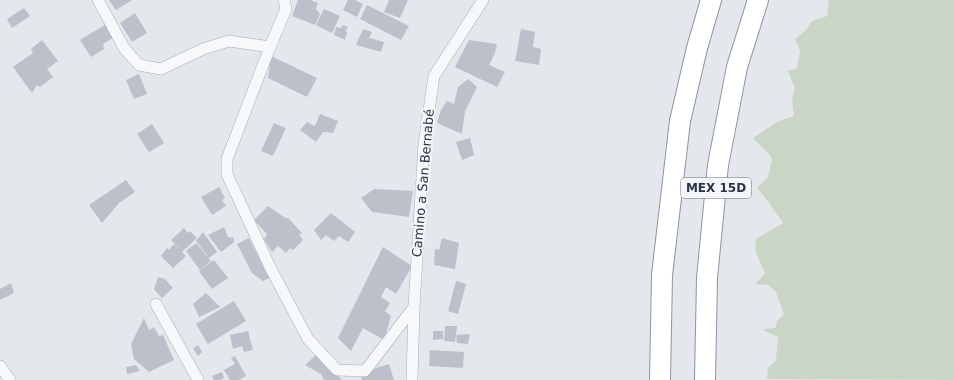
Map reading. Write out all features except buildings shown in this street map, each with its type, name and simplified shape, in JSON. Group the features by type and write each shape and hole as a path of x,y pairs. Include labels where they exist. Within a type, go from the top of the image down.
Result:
{"highway":[{"name":"MEX 15D","path":"660,380 662,275 680,121 697,48 711,0"},
{"name":"MEX 15D","path":"705,380 708,278 718,164 737,67 758,0"}],"street":[{"path":"98,0 124,48 139,65 161,69 203,49 229,41 270,47"},
{"path":"284,0 286,9 227,159 227,174 270,267 308,338 337,370 366,371 414,307"},
{"name":"Camino a San Bernabé","path":"412,380 414,307 424,144 434,76 483,0"},
{"path":"156,304 198,380"},
{"path":"0,366 10,380"}],"green space":[{"path":"829,0 954,0 954,380 767,379 768,368 776,360 778,337 763,330 776,328 777,321 784,314 776,292 768,285 755,284 765,274 755,249 756,239 783,223 757,188 768,177 772,160 770,155 753,138 777,122 794,116 792,100 795,88 788,71 797,68 800,51 795,39 806,30 812,21 827,16"}]}
